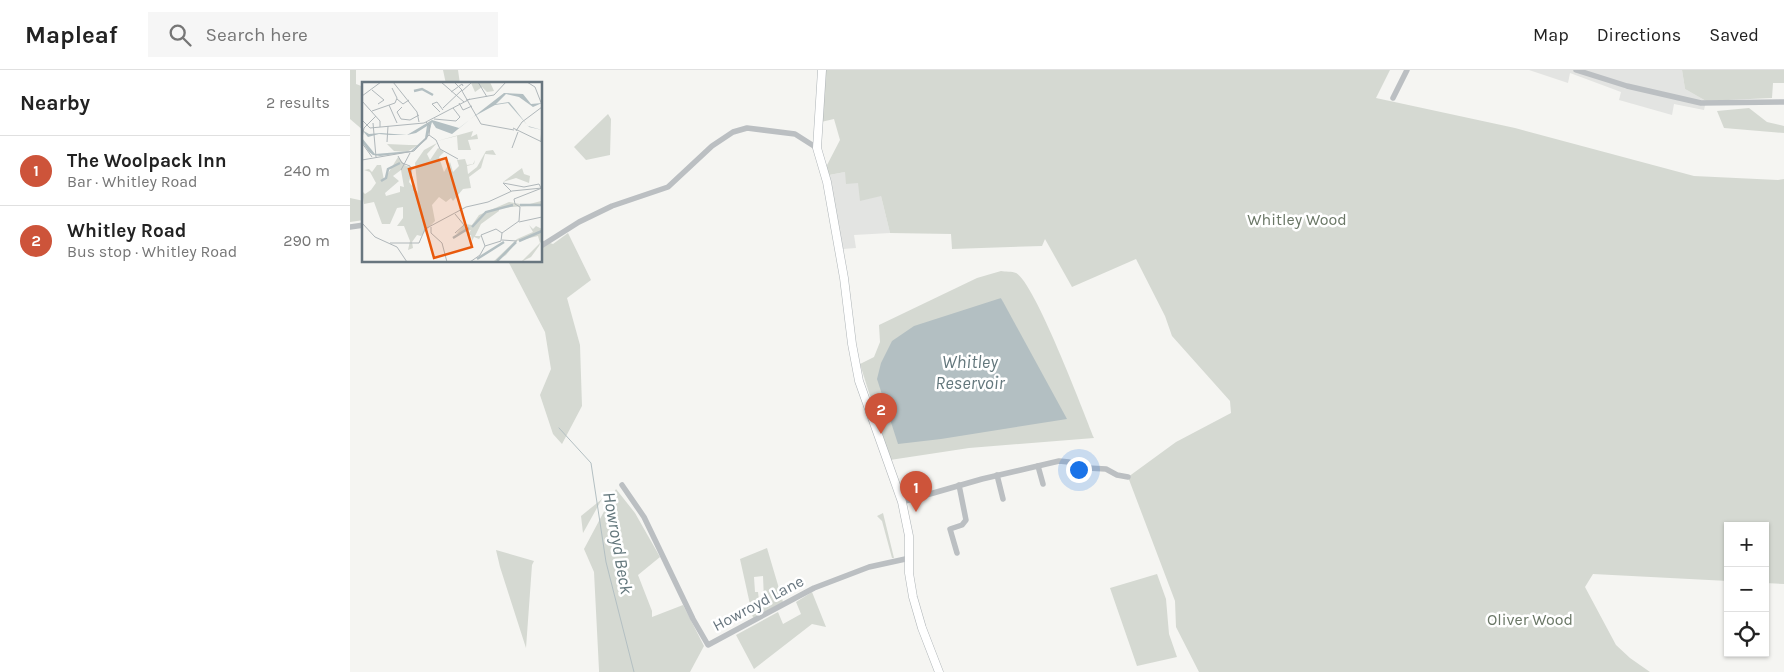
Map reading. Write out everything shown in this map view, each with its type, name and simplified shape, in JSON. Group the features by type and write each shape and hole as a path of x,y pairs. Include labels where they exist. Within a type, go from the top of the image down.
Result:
{"street":[{"path":"822,70 817,148 828,182 844,278 852,344 860,381 902,502 909,536 909,573 913,597 932,659 939,672"},
{"path":"1393,98 1407,70"},
{"path":"1576,70 1627,86 1702,103 1784,102"},
{"path":"542,245 579,222 612,206 668,188 712,146 733,132 747,128 795,134 817,148"},
{"path":"902,502 959,485 1059,461 1069,462 1082,467 1106,469 1117,475 1128,476"},
{"path":"1038,466 1043,484"},
{"path":"998,475 1003,499"},
{"name":"Howroyd Lane","path":"622,484 644,518 693,619 708,645 814,588 869,566 910,558"},
{"path":"958,553 950,529 962,525 966,520 959,485"}],"shaded area":[{"path":"1529,70 1682,70 1685,89 1706,101 1704,110 1674,104 1672,115 1619,100 1621,92 1570,73 1568,83"},
{"path":"845,172 858,183 881,196 890,233 854,235 856,248 843,249 829,175"}],"green space":[{"path":"350,70 356,70 356,84 362,86 362,129 350,119"},
{"path":"443,70 458,70 460,82 446,82"},
{"path":"825,70 1390,70 1376,98 1515,128 1694,176 1784,179 1784,584 1769,583 1769,522 1724,522 1724,581 1593,574 1585,587 1616,645 1650,672 1199,672 1176,627 1175,601 1128,477 1176,442 1231,413 1230,401 1172,336 1165,316 1136,259 1072,287 1045,239 1042,246 952,249 951,234 890,233 881,196 860,201 858,183 846,184 845,172 829,175 826,167 840,140 834,119 821,122"},
{"path":"1682,70 1784,70 1784,83 1773,83 1772,98 1706,101 1685,89"},
{"path":"1749,108 1767,122 1784,126 1784,133 1724,128 1717,111"},
{"path":"608,114 611,119 610,155 586,160 574,147"},
{"path":"350,198 362,201 362,220 350,222"},
{"path":"568,233 591,280 567,298 580,345 582,406 562,444 553,434 540,395 551,369 545,332 509,262 542,262 542,240 553,244"},
{"name":"Whitley Reservoir","path":"1001,271 1016,273 1024,282 1046,322 1094,438 969,448 890,460 860,364 874,357 880,342 879,325 977,278","holes":["1001,298 1004,305 877,379"]},
{"path":"616,489 635,513 660,557 638,575 652,611 652,617 683,605 704,646 690,672 599,672 594,572 584,549"},
{"path":"602,499 583,533 581,516"},
{"path":"883,513 894,558 892,558 882,521 877,516"},
{"path":"767,548 783,602 753,618 740,559","holes":["763,576 764,600 759,600 758,592 755,592 754,577"]},
{"path":"496,550 534,561 532,565 526,648 500,567"},
{"path":"1157,574 1166,599 1169,634 1177,657 1137,666 1110,588"},
{"path":"812,592 826,627 812,624 754,669 736,635 778,612 783,624 801,614 796,602"}],"water":[{"name":"Whitley Reservoir","path":"1001,298 1067,419 898,444 877,379 881,363 892,341 914,326"}],"waterway":[{"name":"Howroyd Beck","path":"559,428 591,463 606,562 634,672"}],"place":[{"name":"Whitley Road","path":"881,434"},
{"name":"The Woolpack Inn","path":"916,512"}],"park label":[{"name":"Whitley Wood","path":"1297,219"},
{"name":"Oliver Wood","path":"1530,619"}]}
